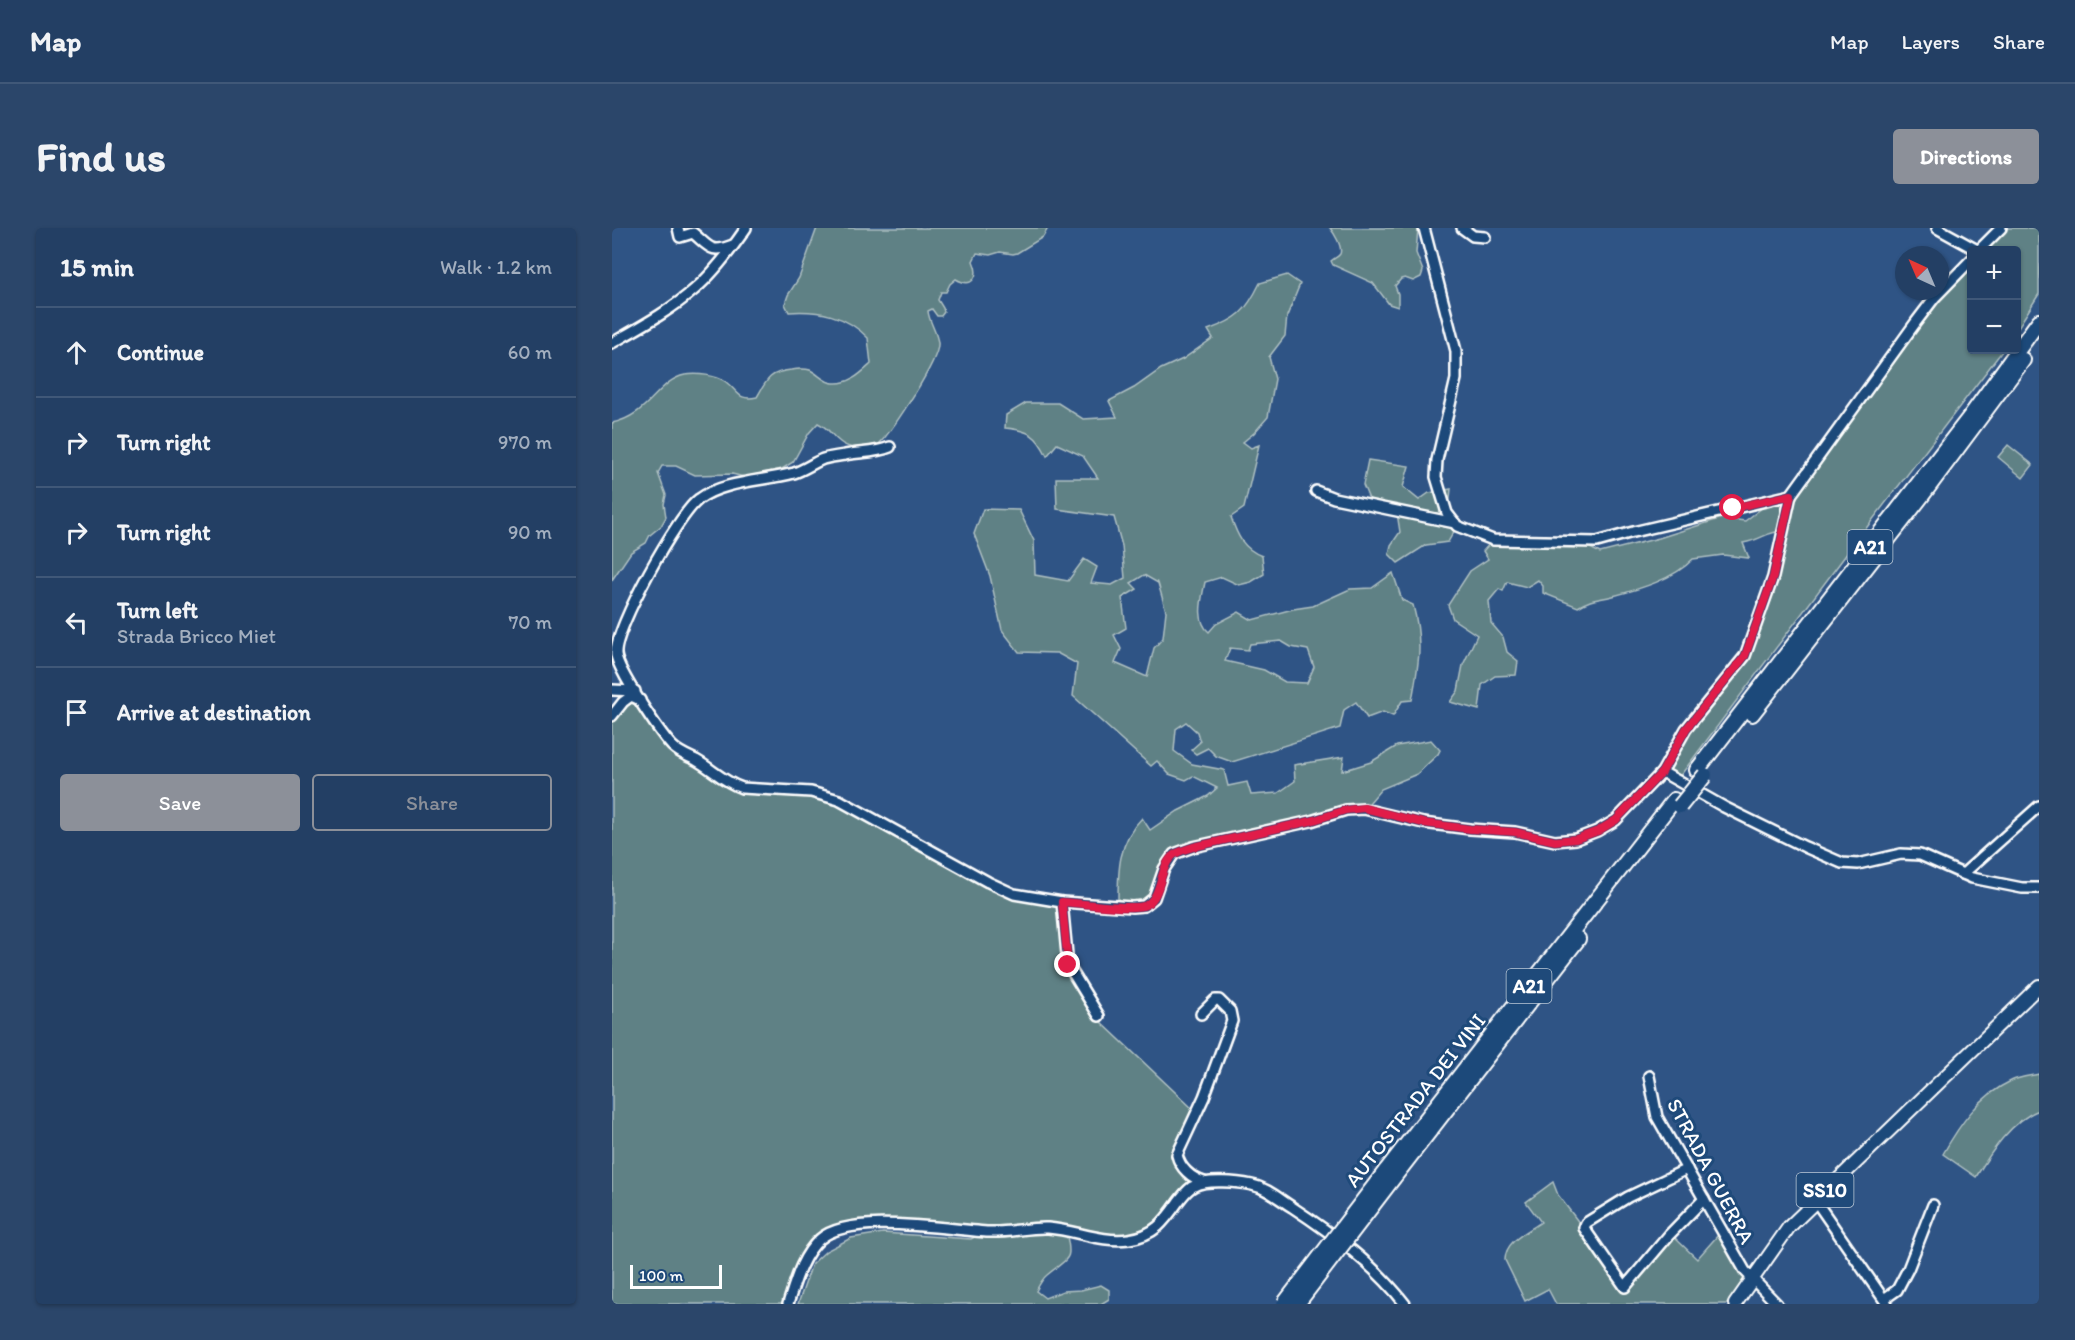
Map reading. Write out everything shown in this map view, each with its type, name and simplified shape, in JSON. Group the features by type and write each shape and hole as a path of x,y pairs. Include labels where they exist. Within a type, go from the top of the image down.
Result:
{"highway":[{"name":"AUTOSTRADA DEI VINI","path":"1284,1304 1390,1174 1701,772 1970,417 2039,321"},
{"name":"AUTOSTRADA DEI VINI","path":"1701,772 1921,497 2039,338"},
{"name":"AUTOSTRADA DEI VINI","path":"1297,1304 1390,1174"}],"main road":[{"name":"SS10","path":"1735,1304 1789,1227 2039,986"}],"street":[{"path":"678,228 680,237 693,233 714,250 735,244"},
{"path":"612,344 695,289 719,264 746,228"},
{"path":"1424,228 1456,351 1456,379 1437,460 1436,477 1449,518 1455,523"},
{"path":"1462,228 1473,236 1485,237"},
{"path":"1937,228 1971,246"},
{"path":"1982,246 2001,228"},
{"path":"890,447 878,452 848,454 823,459 796,472 713,490 697,500 668,540 628,615 618,641 616,654 622,671 673,747 731,785 742,788 812,792 839,800 1014,894 1062,902 1132,907 1144,906 1154,898 1164,869 1174,854 1193,847 1311,821 1346,810 1364,808 1423,823 1515,832 1555,841 1576,839 1598,831 1616,820 1662,772 1686,729 1745,656 1773,577 1791,495 1916,322 1935,297 1967,262"},
{"path":"1316,491 1334,498 1455,523 1493,540 1597,542 1791,495"},
{"path":"612,690 635,691"},
{"path":"612,716 631,696 640,700"},
{"path":"1662,772 1734,812 1842,863 1858,864 1901,854 1920,855 1972,878 2022,888 2039,888"},
{"path":"1963,874 2039,806"},
{"path":"1062,902 1068,965 1099,1016"},
{"path":"1201,1014 1215,1000 1219,1000 1230,1011 1232,1021 1204,1097 1177,1155 1178,1160 1194,1179 1204,1182 1254,1185 1266,1190 1321,1226 1373,1269 1405,1304"},
{"name":"STRADA GUERRA","path":"1649,1076 1657,1117 1745,1271 1777,1304"},
{"path":"1687,1169 1628,1197 1586,1223 1584,1228 1625,1287 1669,1235 1704,1199"},
{"path":"788,1304 800,1269 811,1249 829,1233 839,1229 908,1224 989,1232 1048,1228 1114,1240 1132,1238 1161,1227 1185,1193 1204,1182"},
{"path":"1815,1200 1886,1302 1897,1290 1908,1269 1933,1205"}],"green space":[{"path":"817,228 1048,228 1043,237 1017,253 1000,252 990,255 977,253 973,261 976,272 971,282 956,279 946,292 941,292 938,300 944,312 941,316 937,316 932,309 928,311 938,343 937,351 914,395 879,444 859,448 849,447 818,423 809,433 793,462 782,469 744,477 732,474 695,475 676,466 662,466 658,473 666,495 664,504 666,517 646,543 631,552 612,580 612,423 635,413 667,384 685,375 712,376 726,382 742,397 751,398 757,397 770,378 784,371 808,369 827,382 840,383 854,378 871,364 868,338 860,330 841,319 821,313 789,312 785,304 799,278"},
{"path":"1330,228 1418,228 1416,253 1423,271 1421,277 1413,281 1401,279 1395,286 1398,294 1398,307 1389,304 1373,283 1333,265 1331,261 1341,251 1338,240"},
{"path":"2001,228 2039,228 2039,294 2021,323 2021,246 1983,246"},
{"path":"1967,264 1967,354 2000,354 1677,780 1662,772 1686,729 1745,656 1783,531 1743,543 1749,558 1723,555 1693,559 1666,578 1578,607 1543,593 1543,586 1538,580 1527,587 1507,582 1503,591 1499,589 1489,601 1491,623 1503,637 1507,652 1518,661 1516,675 1495,676 1482,685 1479,710 1450,702 1458,691 1463,665 1477,635 1453,619 1448,605 1470,571 1488,559 1483,551 1493,540 1580,543 1600,553 1659,538 1722,518 1745,521 1771,501 1791,495 1916,322 1935,300 1949,300 1949,284"},
{"path":"1287,275 1300,284 1287,316 1285,336 1269,357 1275,379 1268,417 1243,442 1251,448 1259,445 1244,508 1231,517 1245,545 1262,556 1264,574 1251,582 1239,585 1222,577 1205,582 1201,602 1202,621 1209,632 1216,624 1239,612 1252,620 1313,606 1350,589 1372,588 1393,573 1402,600 1413,605 1418,631 1419,653 1412,700 1402,701 1393,716 1383,712 1367,718 1356,702 1344,710 1340,728 1232,762 1216,756 1208,748 1196,754 1191,750 1200,742 1197,732 1186,722 1176,729 1174,751 1192,764 1224,770 1228,786 1247,782 1251,795 1278,793 1295,781 1294,765 1344,757 1342,771 1371,762 1397,746 1431,740 1440,750 1417,774 1381,789 1364,809 1174,854 1154,898 1144,906 1118,906 1118,882 1123,848 1142,818 1150,830 1178,811 1208,796 1217,788 1193,776 1186,780 1169,774 1157,761 1151,766 1073,696 1077,664 1057,653 1019,652 1002,630 990,576 974,534 983,509 1019,510 1034,541 1035,575 1068,581 1084,559 1097,567 1091,583 1112,585 1125,578 1122,546 1114,517 1057,509 1056,478 1098,478 1083,456 1057,444 1047,456 1036,438 1020,430 1005,428 1006,415 1026,403 1058,403 1083,419 1117,417 1109,401 1134,388 1161,369 1183,359 1213,338 1208,330 1227,322 1240,313 1260,283","holes":["1144,575 1158,583 1166,611 1163,638 1154,648 1147,677 1115,663 1121,649 1114,635 1126,628 1122,598 1137,589 1131,583","1281,641 1291,647 1308,650 1314,667 1307,683 1285,682 1264,670 1225,661 1230,648 1248,650 1250,644"]},
{"path":"2008,445 2033,465 2023,478 1998,457"},
{"path":"1368,460 1409,466 1403,487 1419,500 1429,493 1451,489 1448,517 1457,526 1448,542 1426,545 1398,563 1389,554 1391,545 1400,532 1397,513 1369,499 1363,485"},
{"path":"631,696 673,747 731,785 839,800 1014,894 1062,902 1068,965 1100,1021 1195,1111 1175,1154 1193,1181 1192,1187 1168,1217 1132,1238 1066,1233 1069,1250 1067,1259 1045,1277 1036,1291 1045,1298 1063,1291 1081,1290 1101,1285 1109,1290 1109,1299 1101,1304 798,1304 812,1264 826,1251 851,1238 883,1233 971,1239 979,1235 934,1228 839,1229 811,1249 788,1304 612,1304 612,716"},
{"path":"2039,1074 2039,1110 2011,1129 1976,1177 1943,1154 1971,1112 1989,1095 2014,1080"},
{"path":"1553,1182 1558,1195 1580,1224 1578,1226 1626,1292 1674,1237 1697,1259 1719,1234 1746,1277 1729,1304 1556,1304 1548,1289 1525,1301 1505,1260 1506,1253 1513,1242 1541,1222 1526,1202"}],"route":[{"path":"1068,965 1062,902 1144,906 1154,898 1164,869 1174,854 1193,847 1311,821 1346,810 1364,808 1423,823 1515,832 1555,841 1576,839 1598,831 1616,820 1662,772 1686,729 1745,656 1758,622 1773,577 1791,495 1733,508"}]}
